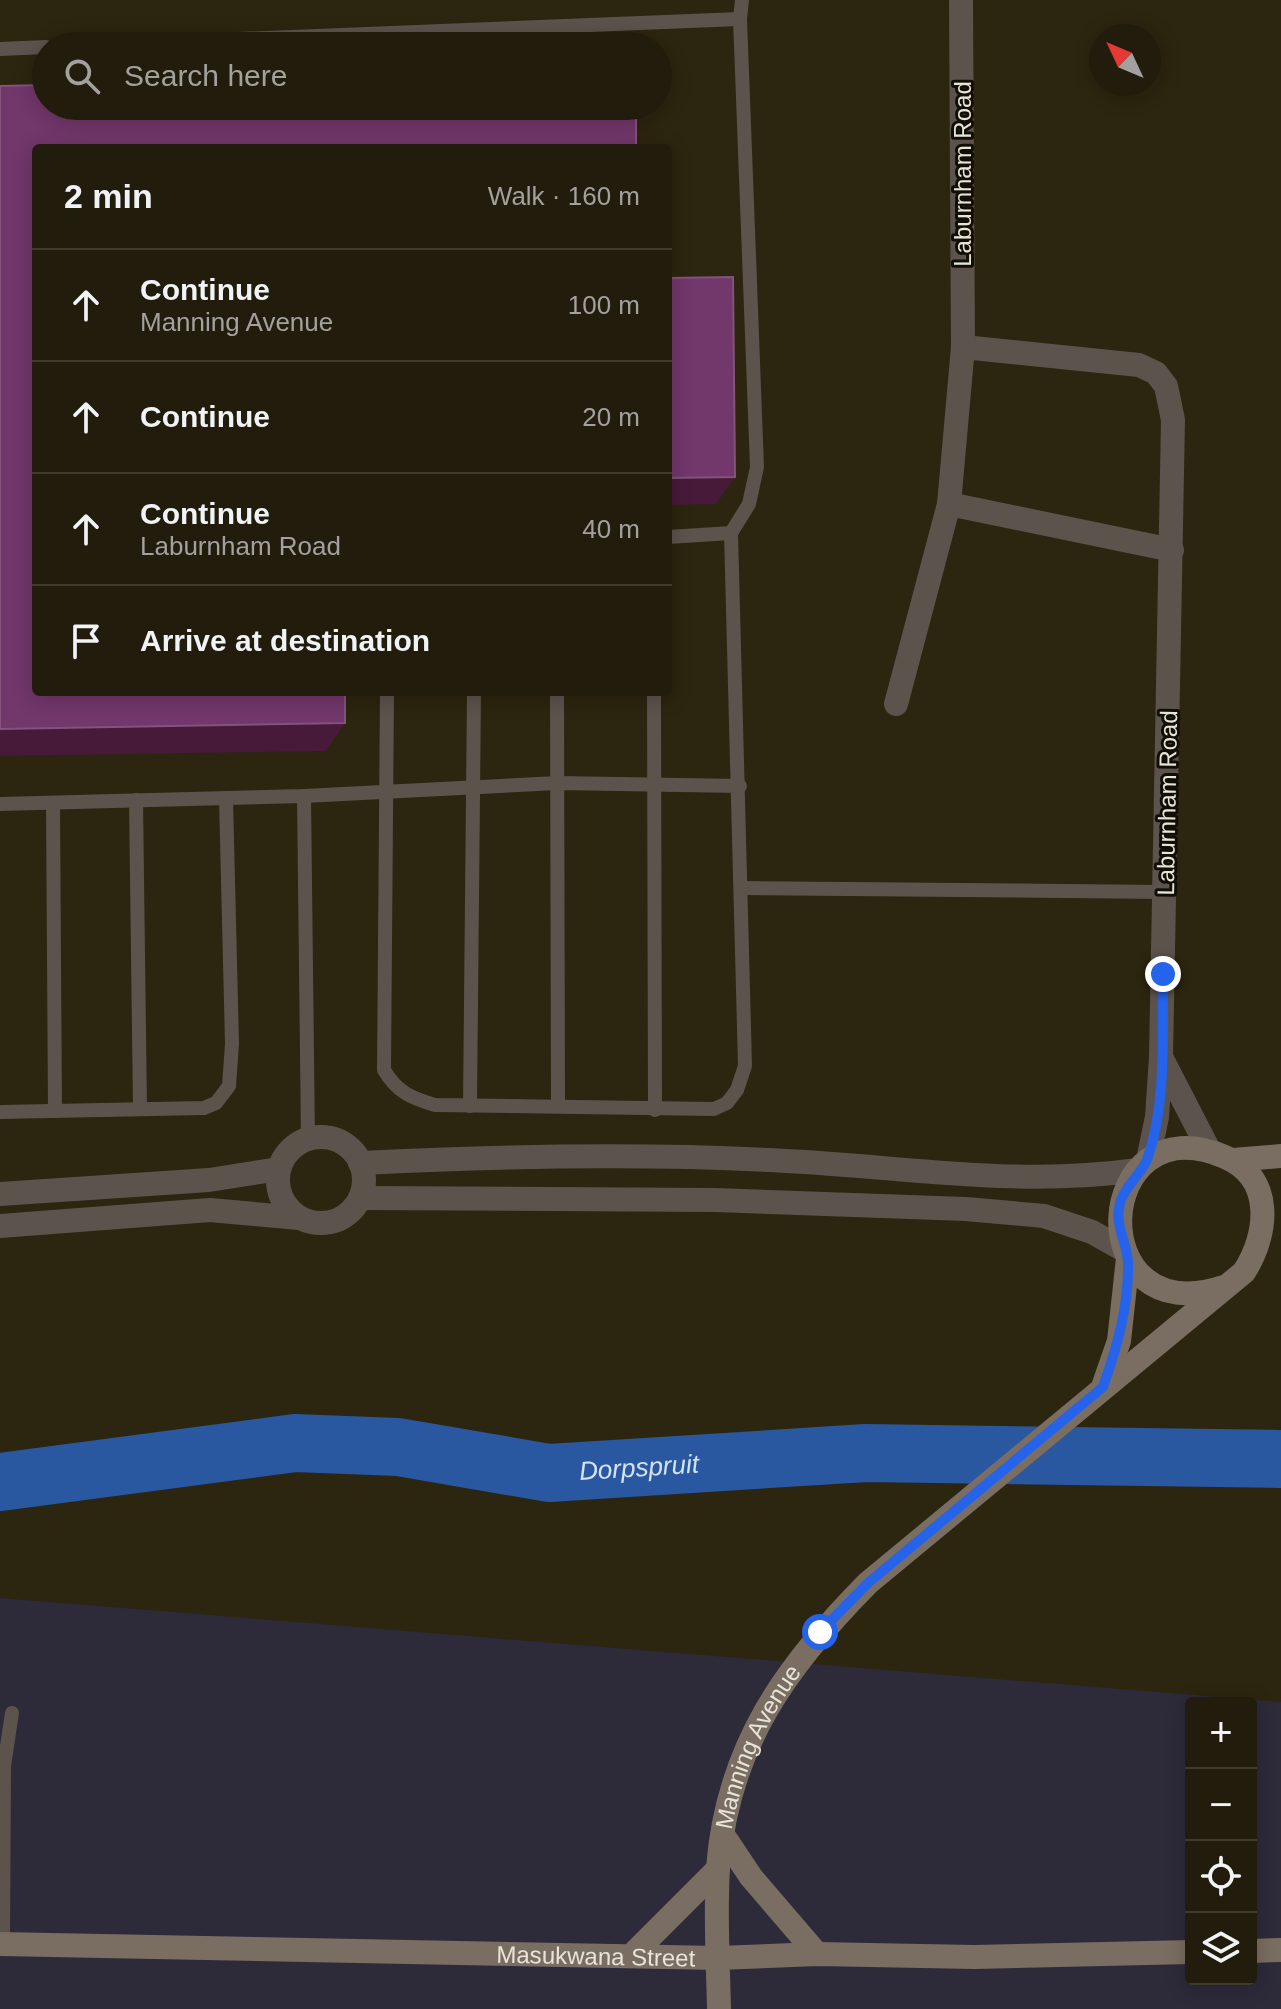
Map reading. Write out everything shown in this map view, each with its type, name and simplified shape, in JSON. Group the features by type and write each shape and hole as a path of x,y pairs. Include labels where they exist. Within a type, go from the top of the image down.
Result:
{"street":[{"name":"Laburnham Road","path":"896,704 949,504 963,347 961,0"},
{"name":"Laburnham Road","path":"963,347 1139,365 1156,373 1171,398 1172,550 1161,1057 1157,1117 1143,1165"},
{"path":"949,504 1172,550"},
{"name":"Laburnham Road","path":"1161,1057 1209,1150"},
{"path":"0,1226 210,1210 327,1223 341,1218 360,1198 364,1187 360,1163 354,1152 333,1139 308,1140 295,1146 279,1169 281,1197 299,1218"},
{"path":"360,1163 514,1155 786,1161 1023,1179 1070,1179 1143,1165 1172,1151 1209,1150 1233,1160 1251,1178 1273,1219 1244,1272 1224,1287 1203,1293 1181,1294 1160,1287 1142,1275 1126,1254 1092,1232 1044,1216 966,1209 715,1200 360,1198"},
{"path":"1233,1160 1281,1156"},
{"path":"1094,1395 1119,1341 1126,1254 1118,1227 1120,1204 1143,1165"},
{"path":"0,1194 209,1180 279,1169"},
{"name":"Manning Avenue","path":"719,2009 718,1869 723,1835 745,1753 777,1688 820,1632 868,1583 1224,1287"},
{"path":"723,1835 751,1877 817,1954"},
{"path":"633,1954 718,1869"},
{"name":"Masukwana Street","path":"2,1944 408,1955 633,1954 718,1958 817,1954 974,1957 1185,1952"},
{"path":"1257,1951 1281,1950"}],"lane":[{"path":"387,696 384,1070 394,1086 411,1098 435,1105 558,1105 655,1110 714,1109 727,1103 737,1090 745,1066 731,533 749,504 757,467 740,19 742,0"},
{"path":"414,32 740,19"},
{"path":"0,49 32,48"},
{"path":"672,537 731,533"},
{"path":"470,1106 474,696"},
{"path":"557,696 558,1105"},
{"path":"654,696 655,1110"},
{"path":"0,804 304,796 557,783 740,786"},
{"path":"304,796 308,1140"},
{"path":"0,1112 204,1108 216,1103 229,1086 232,1044 226,798"},
{"path":"136,800 140,1109"},
{"path":"53,803 55,1111"},
{"path":"741,888 1165,892"},
{"path":"2,1944 5,1754 12,1713"}],"shaded area":[{"path":"0,1598 1219,1697 1185,1697 1185,1985 1257,1985 1257,1700 1281,1702 1281,2009 0,2009"}],"building":[{"path":"32,85 32,120 636,120 636,144 32,144 32,696 345,696 345,723 0,729 0,86"},
{"path":"733,277 735,477 672,478 672,278"}],"waterway":[{"name":"Dorpspruit","path":"0,1482 295,1443 398,1447 549,1473 866,1453 1281,1459"}],"route":[{"path":"820,1632 868,1583 1103,1387 1119,1341 1125,1302 1128,1258 1118,1227 1120,1204 1129,1183 1148,1160 1157,1117 1163,974"}]}
